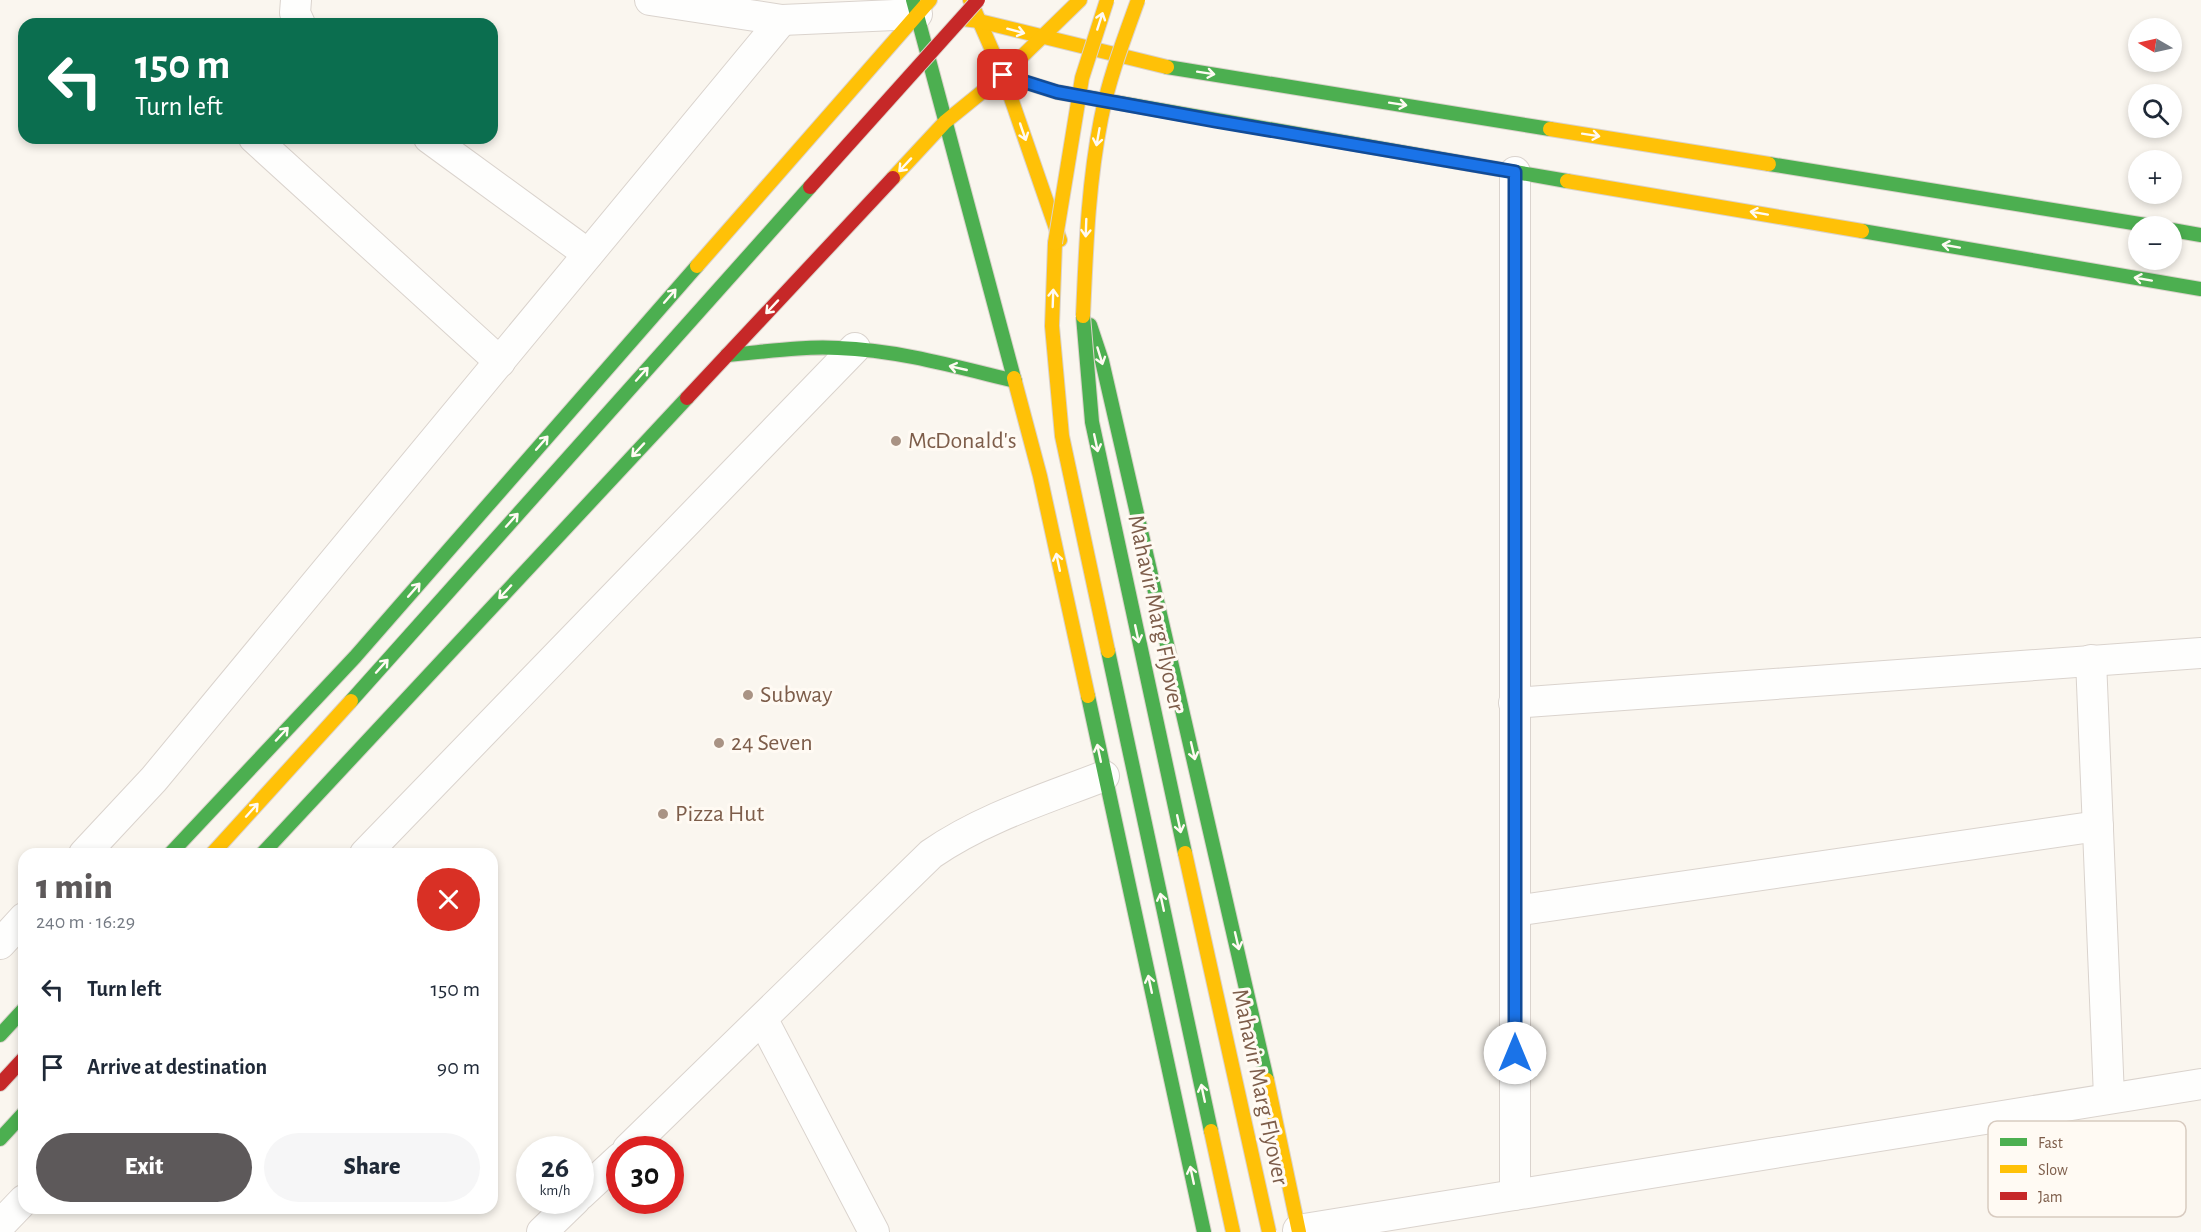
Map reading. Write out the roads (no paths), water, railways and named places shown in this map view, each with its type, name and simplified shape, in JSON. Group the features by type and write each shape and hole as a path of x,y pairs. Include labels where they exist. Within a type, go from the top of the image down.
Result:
{"main road":[{"path":"970,0 1003,75 1102,361 1252,1010 1299,1231"},
{"path":"217,848 978,0"},
{"path":"268,848 945,122 1003,75 1080,0"},
{"path":"1107,0 1082,78 1055,243 1052,327 1062,436 1233,1232"},
{"name":"Mahavir Marg Flyover","path":"1138,0 1115,62 1101,118 1087,213 1083,322 1092,422 1269,1232"},
{"path":"929,9 1157,65 2128,222"},
{"path":"929,9 945,122 1040,476 1204,1232"},
{"path":"176,848 355,657 929,9"},
{"path":"1003,75 1057,92 1216,121 2201,289"},
{"path":"2182,232 2201,235"},
{"path":"727,355 800,349 855,348 914,358 1015,381"},
{"path":"0,1035 18,1016"},
{"path":"0,1084 18,1064"},
{"path":"0,1139 18,1120"}],"street":[{"path":"296,0 295,13 297,18"},
{"path":"650,0 782,20 929,9"},
{"path":"90,848 154,779 782,20"},
{"path":"261,144 500,362"},
{"path":"437,144 588,254"},
{"path":"1515,172 1515,1195"},
{"path":"371,848 855,348"},
{"path":"1514,703 2201,653"},
{"path":"2091,660 2109,1097"},
{"path":"642,1136 931,854 977,826 1104,776"},
{"path":"1515,911 2098,826"},
{"path":"0,944 18,924"},
{"path":"763,1020 874,1232"},
{"path":"1299,1231 2109,1097 2201,1084"},
{"path":"594,1182 606,1171"},
{"path":"0,1225 18,1206"},
{"path":"542,1232 561,1214"}],"place":[{"name":"McDonald's","path":"896,441"},
{"name":"Subway","path":"748,695"},
{"name":"24 Seven","path":"719,743"},
{"name":"Pizza Hut","path":"663,814"}]}
